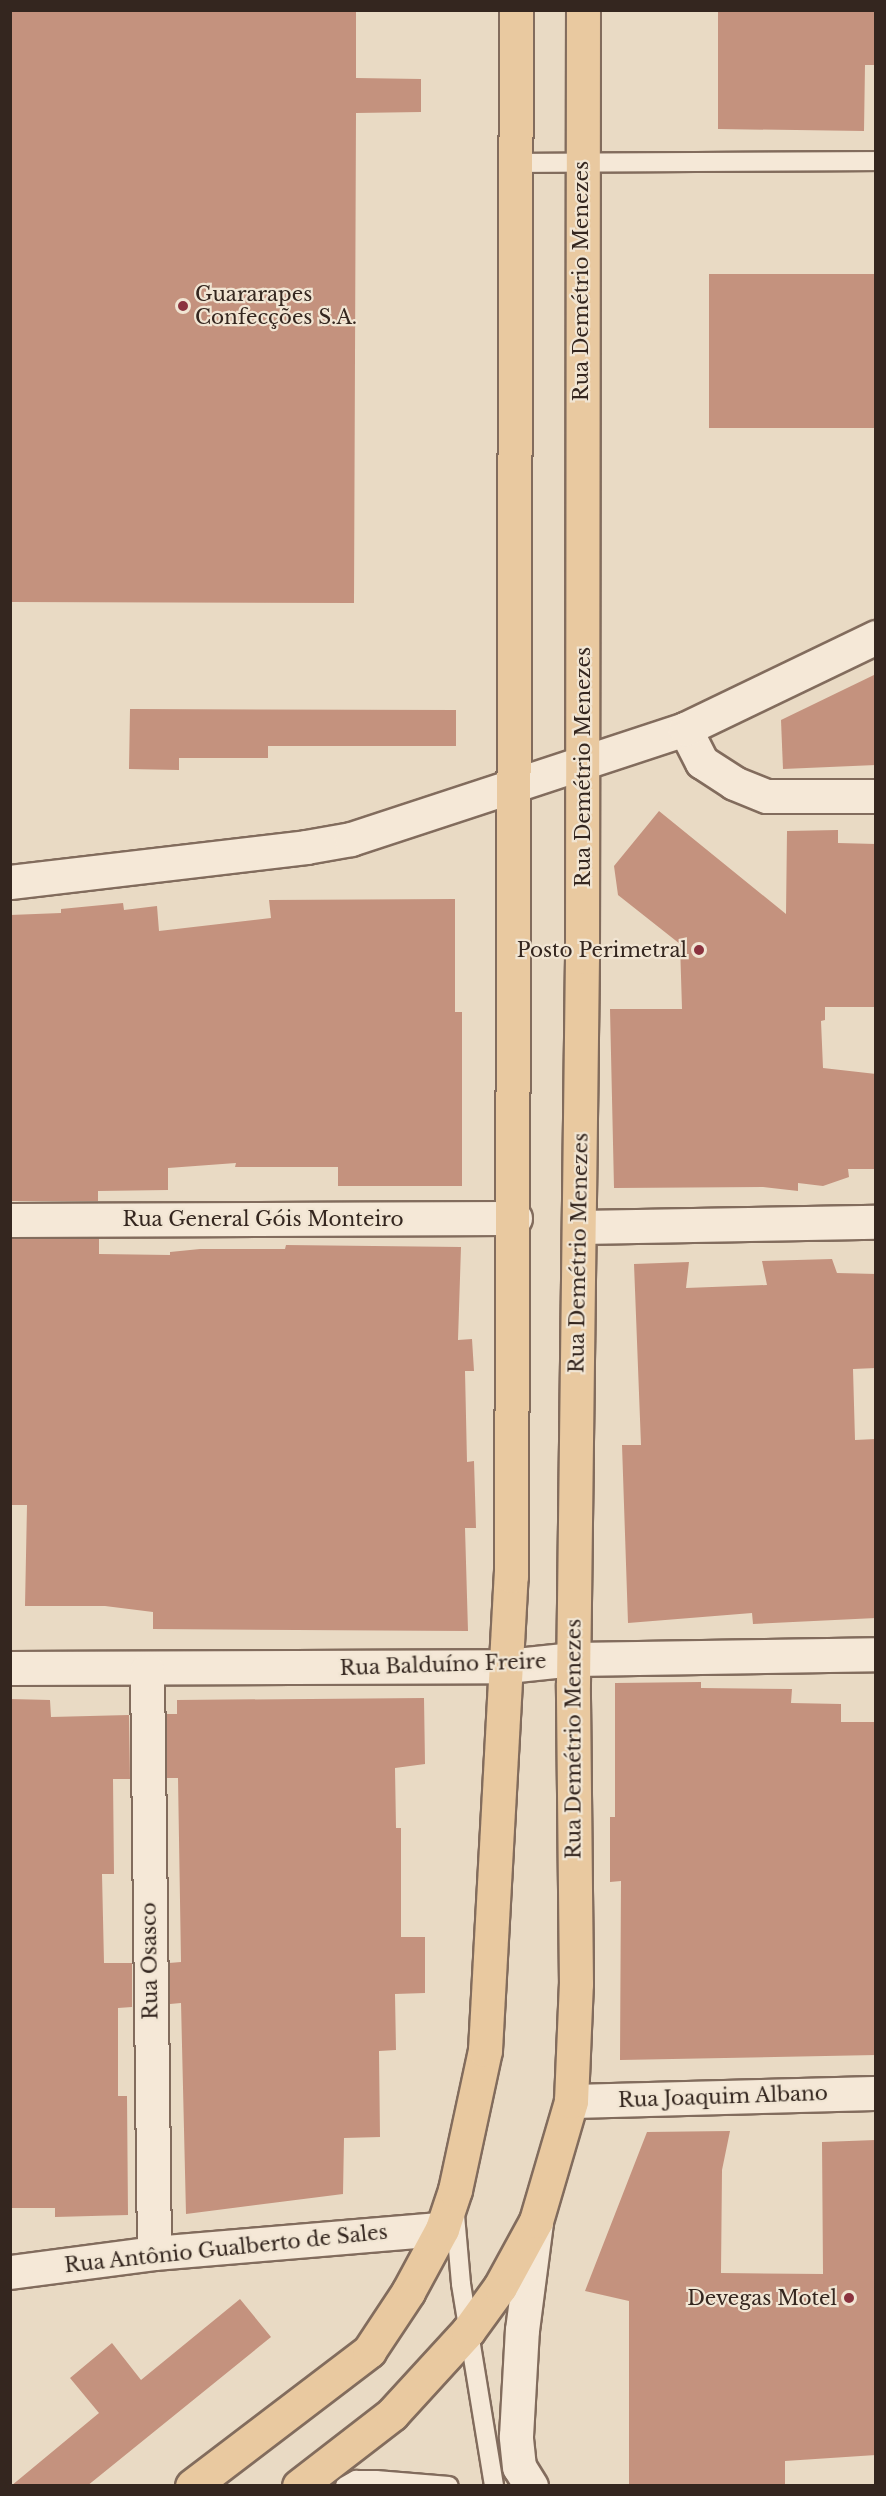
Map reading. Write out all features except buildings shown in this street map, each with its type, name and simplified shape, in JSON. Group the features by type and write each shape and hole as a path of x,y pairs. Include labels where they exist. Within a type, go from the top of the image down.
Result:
{"main road":[{"path":"192,2486 369,2351 442,2229 454,2190 485,2050 507,1666 515,1218 516,10"},
{"name":"Rua Demétrio Menezes","path":"536,2221 571,2101 576,1984 573,1659 580,1227 583,763 581,162 583,10"},
{"path":"300,2486 392,2414 468,2331 500,2287 536,2221"}],"street":[{"path":"10,882 329,843 685,729 876,637"},
{"path":"685,729 702,762 734,783 767,796 876,796"},
{"name":"Rua General Góis Monteiro","path":"10,1220 515,1218"},
{"path":"580,1227 876,1222"},
{"name":"Rua Balduíno Freire","path":"10,1668 147,1670 507,1666 573,1659 876,1654"},
{"name":"Rua Osasco","path":"147,1670 154,2253"},
{"name":"Rua Joaquim Albano","path":"571,2101 876,2093"},
{"name":"Rua Demétrio Menezes","path":"531,2486 519,2468 516,2436 522,2330 536,2221"},
{"name":"Rua Antônio Gualberto de Sales","path":"10,2272 154,2253 442,2229"}],"lane":[{"path":"515,163 876,161"},
{"path":"454,2190 456,2245 494,2486"},
{"path":"345,2486 366,2480 449,2486"}],"place":[{"name":"Guararapes Confecções S.A.","path":"183,306"},
{"name":"Posto Perimetral","path":"699,950"},
{"name":"Devegas Motel","path":"849,2298"}]}
